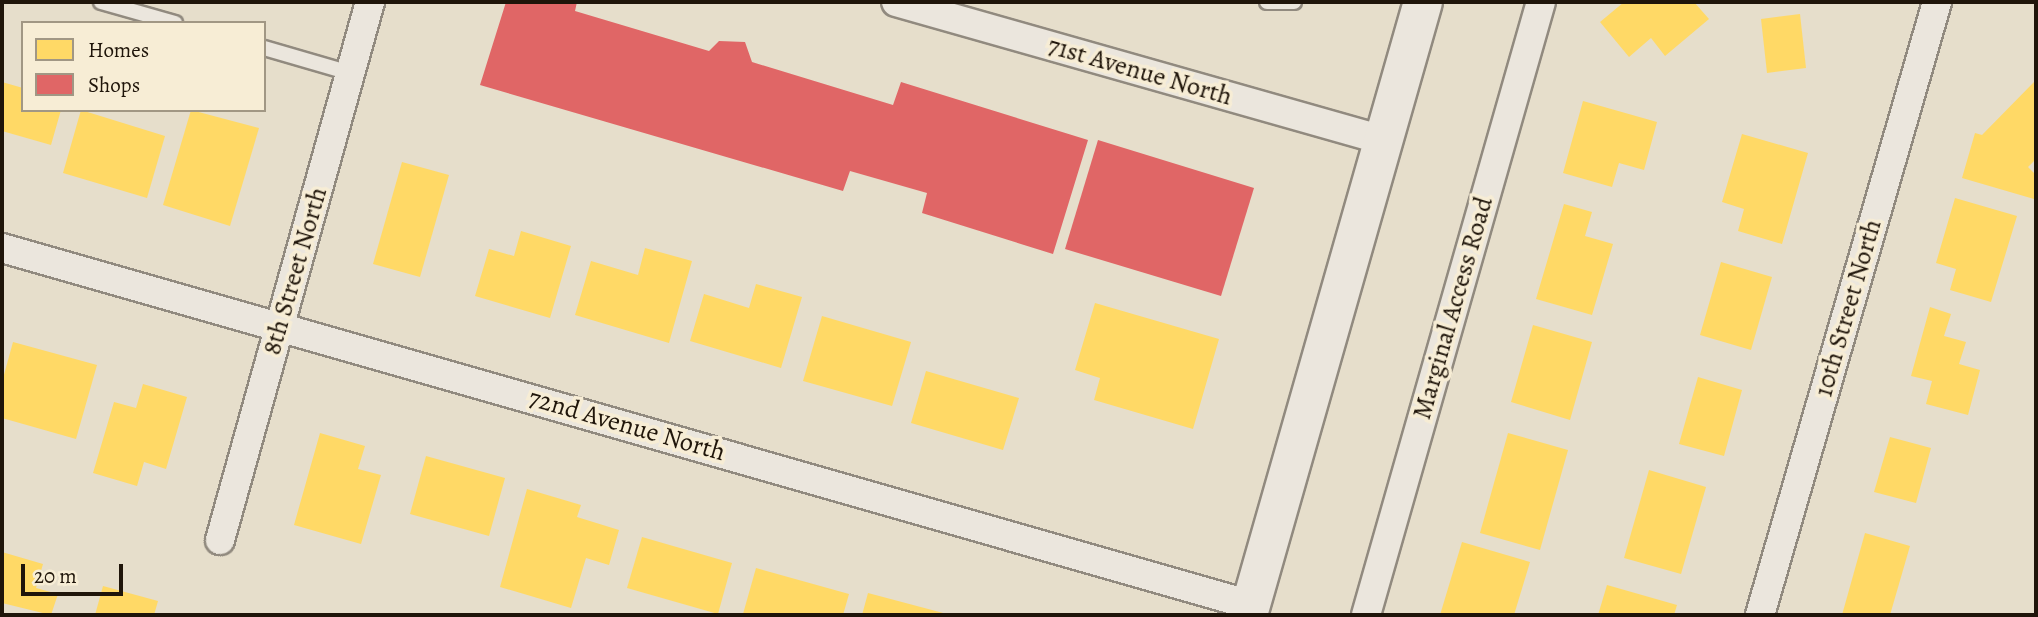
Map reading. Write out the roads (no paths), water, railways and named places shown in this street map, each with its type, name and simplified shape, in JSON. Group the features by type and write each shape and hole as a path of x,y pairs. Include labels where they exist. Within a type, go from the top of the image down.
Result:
{"main road":[{"path":"1250,610 1423,2"}],"street":[{"name":"8th Street North","path":"220,540 370,2"},
{"name":"71st Avenue North","path":"896,2 1383,140"},
{"name":"Marginal Access Road","path":"1366,615 1541,2"},
{"name":"10th Street North","path":"1760,615 1937,2"},
{"name":"72nd Avenue North","path":"2,248 280,326 1250,610"}],"lane":[{"path":"101,2 168,21"},
{"path":"1266,2 1294,2"},
{"path":"266,49 350,73"}]}
